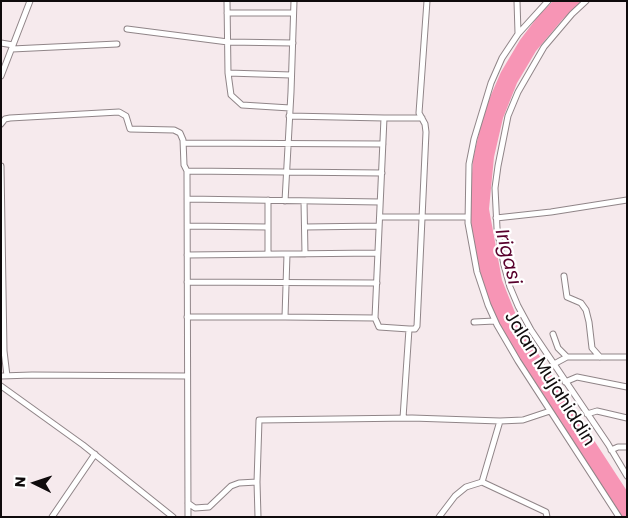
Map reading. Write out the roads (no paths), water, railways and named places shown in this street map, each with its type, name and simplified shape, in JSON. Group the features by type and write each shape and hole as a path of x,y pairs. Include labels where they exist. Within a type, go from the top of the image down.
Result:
{"street":[{"path":"1,76 30,1"},
{"path":"227,1 229,90 235,100 242,105 290,108"},
{"path":"285,201 294,1"},
{"path":"384,118 375,318 379,327 415,329 417,326 426,132 419,113 426,1"},
{"path":"517,1 518,34"},
{"name":"Jalan Mujahiddin","path":"548,1 518,34 502,58 494,75 479,121 469,164 467,218 477,272 495,321 550,411 619,517"},
{"path":"586,1 572,14 544,47 518,92 508,116 495,188 496,218 500,251 513,295 531,330 627,476"},
{"path":"227,13 293,12"},
{"path":"128,29 228,42 292,43"},
{"path":"1,43 12,47 117,44"},
{"path":"228,74 291,75"},
{"path":"1,124 5,119 10,118 119,112 126,116 130,129 174,130 182,136 184,143 184,165 187,170 188,199 188,517"},
{"path":"289,116 422,118"},
{"path":"184,143 383,144"},
{"path":"1,166 4,376 187,376"},
{"path":"187,170 382,173"},
{"path":"188,199 380,202"},
{"path":"268,200 268,254"},
{"path":"496,218 551,212 627,200"},
{"path":"304,201 305,254"},
{"path":"380,218 467,218"},
{"path":"188,226 267,227"},
{"path":"305,227 379,226"},
{"path":"188,255 378,253"},
{"path":"285,316 286,254"},
{"path":"564,276 567,297 581,303 586,310 592,348 600,357"},
{"path":"187,282 376,283"},
{"path":"187,317 285,316 375,318"},
{"path":"474,322 495,321"},
{"path":"403,418 409,329"},
{"path":"553,334 558,348 567,357"},
{"path":"554,364 567,357 627,357"},
{"path":"565,382 577,377 627,387"},
{"path":"1,386 96,454 174,517"},
{"path":"258,517 259,420 403,418 500,421 522,420 550,411"},
{"path":"587,414 597,411 627,418"},
{"path":"482,482 500,421"},
{"path":"611,450 627,447"},
{"path":"52,517 96,454"},
{"path":"188,503 195,508 208,507 231,486 239,483 257,482"},
{"path":"439,517 455,496 466,487 482,482 546,512 546,517"}],"water label":[{"name":"Irigasi","path":"507,257"}]}
